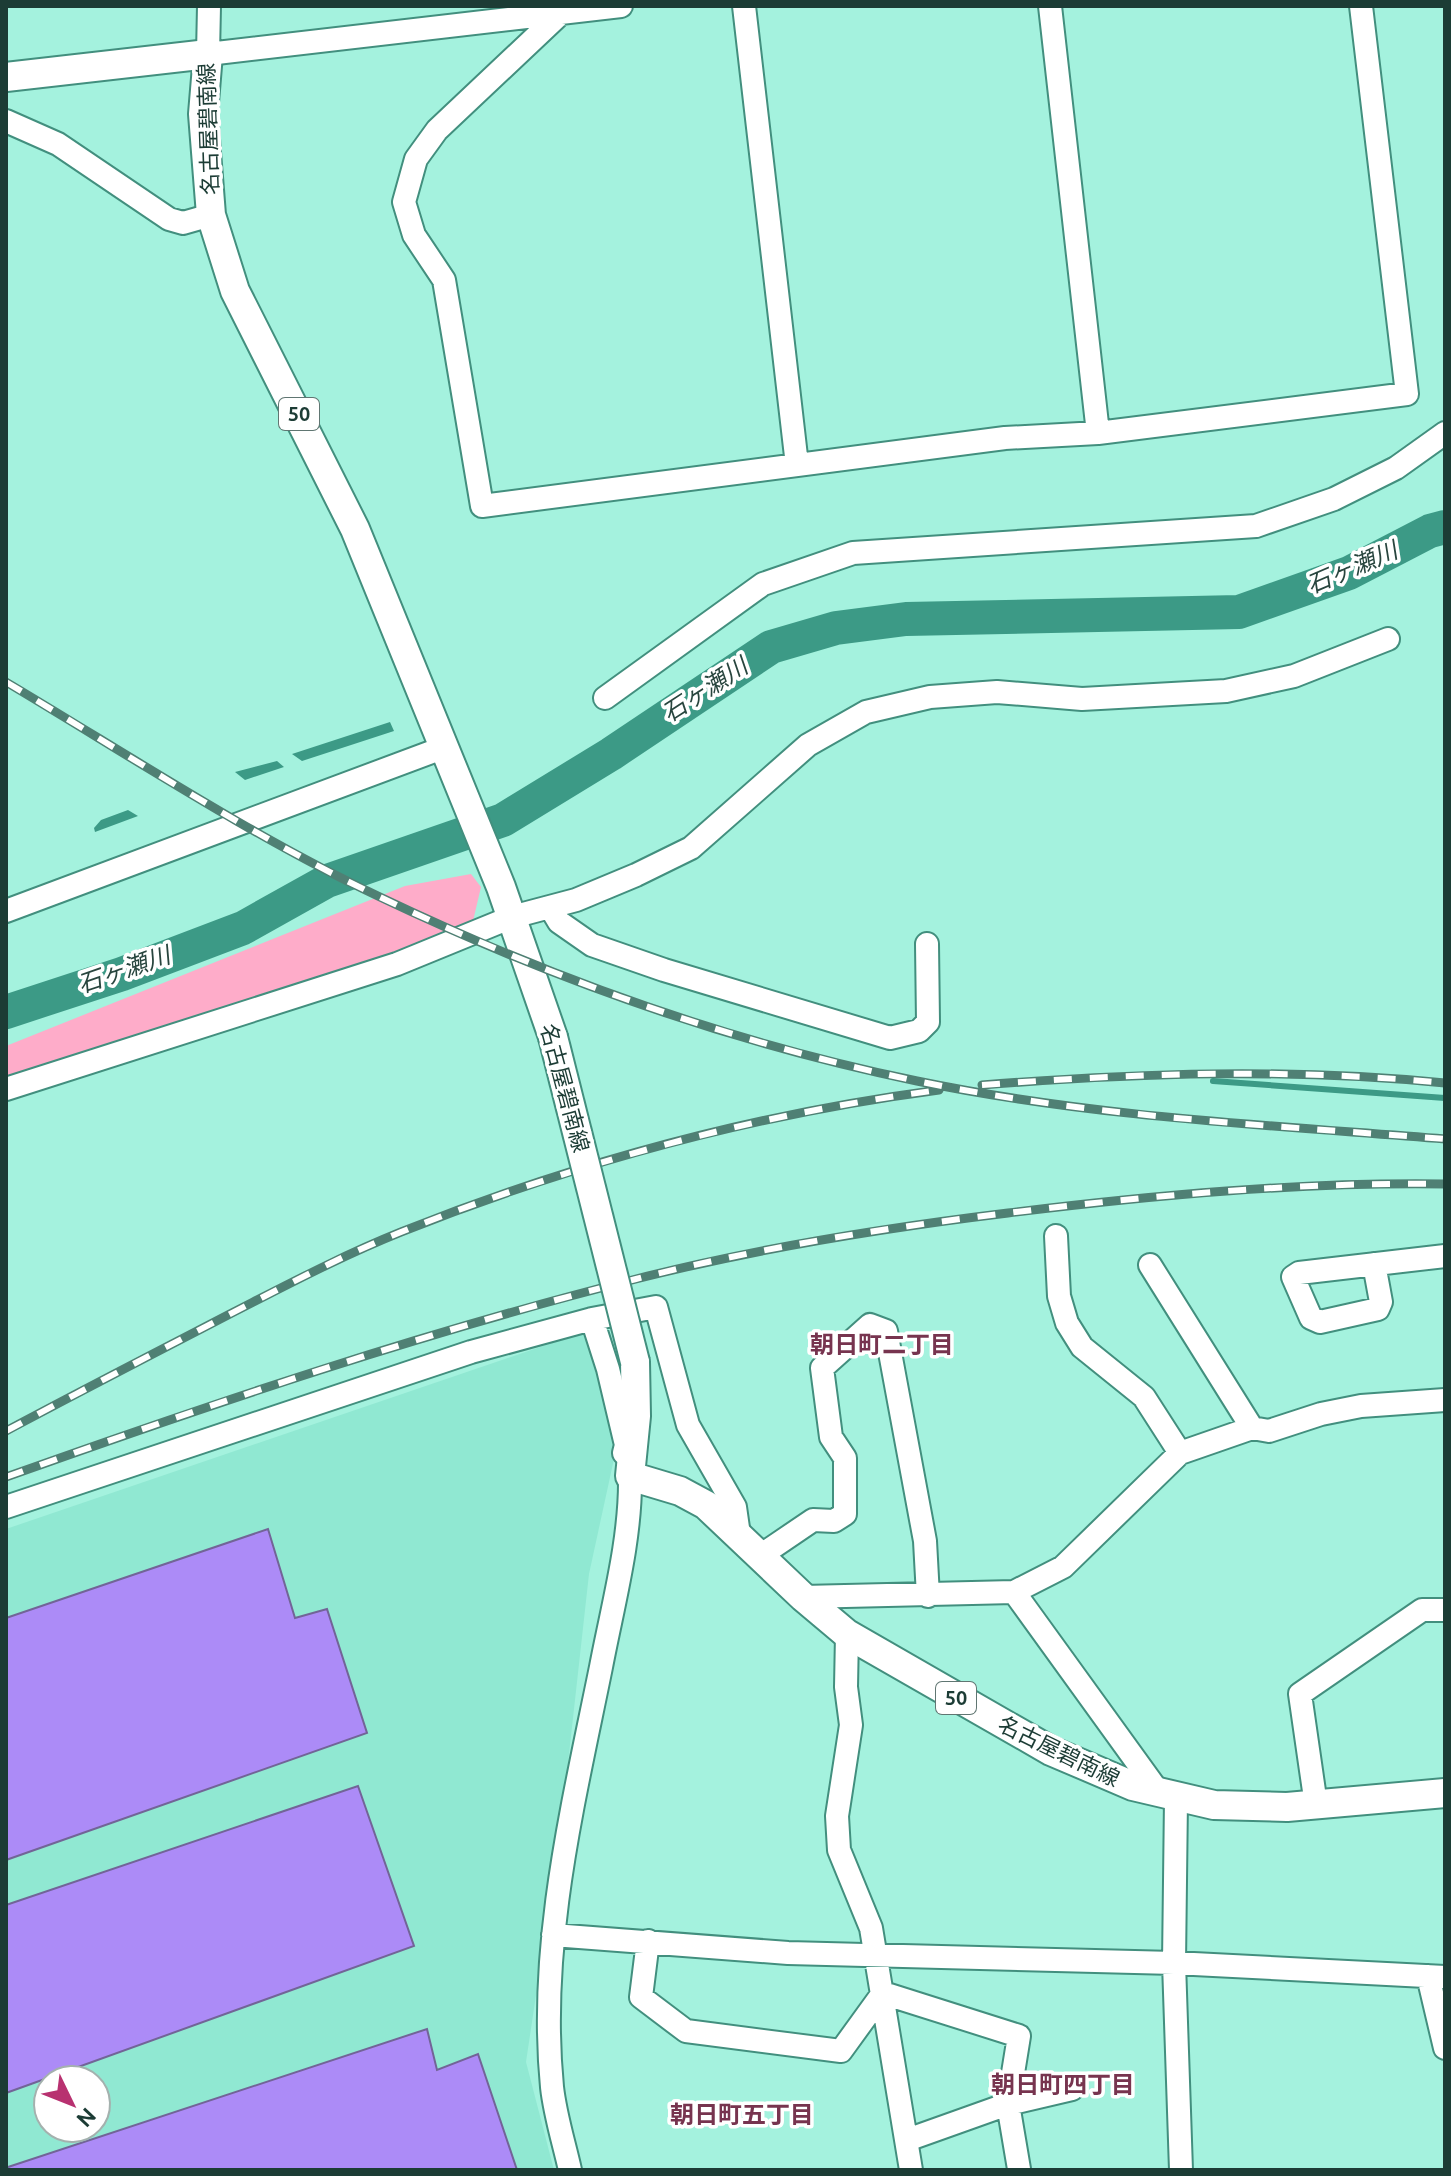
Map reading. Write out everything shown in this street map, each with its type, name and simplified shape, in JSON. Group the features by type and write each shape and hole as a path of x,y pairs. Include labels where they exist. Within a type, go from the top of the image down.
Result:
{"main road":[{"name":"名古屋碧南線","path":"6,77 208,54 203,114 211,215 235,291 355,529 501,887 553,1037 635,1362 636,1416 630,1476 680,1491 706,1505 803,1597 847,1634 1051,1751 1168,1796 1214,1805 1316,1805 1445,1793"}],"street":[{"path":"209,6 208,54 450,17 621,6"},
{"path":"744,6 797,465"},
{"path":"1050,6 1098,433"},
{"path":"560,10 437,130 416,159 404,202 414,235 444,280 482,506 1005,438 1098,433 1407,394 1361,6"},
{"path":"6,121 58,144 169,219 183,223 211,215"},
{"path":"605,698 763,584 853,553 1256,526 1334,499 1396,468 1445,433"},
{"path":"6,1089 397,964 512,917 576,900 691,848 808,745 866,712 930,697 997,692 1082,699 1226,691 1294,676 1388,639"},
{"path":"6,911 448,754"},
{"path":"550,907 559,922 592,945 664,970 890,1038 919,1031 928,1022 927,944"},
{"path":"1056,1236 1059,1296 1067,1323 1082,1347 1144,1397 1180,1453"},
{"path":"1374,1264 1445,1256"},
{"path":"1150,1265 1252,1428"},
{"path":"6,1507 471,1352 592,1319 656,1307 688,1425 735,1507 739,1535"},
{"path":"592,1319 608,1369 626,1445 609,1568 613,1609"},
{"path":"760,1556 813,1520 834,1521 845,1514 845,1458 831,1437 822,1368 870,1325 877,1325 886,1331 925,1541 928,1596"},
{"path":"803,1597 1014,1592 1063,1567 1180,1453 1252,1428 1269,1431 1321,1414 1361,1406 1445,1400"},
{"path":"570,2170 552,2089 549,1987 555,1899 631,1508 630,1476"},
{"path":"1014,1592 1168,1796 1181,2170"},
{"path":"1316,1805 1300,1694 1422,1610 1445,1610"},
{"path":"847,1634 846,1687 851,1725 837,1816 839,1850 871,1928 872,1953 883,1993 911,2170"},
{"path":"553,1935 788,1953 872,1953 1074,1963 1174,1963 1437,1976 1445,2048"},
{"path":"648,1941 641,1997 686,2031 841,2051 883,1993"},
{"path":"883,1993 1019,2036 1008,2104 1019,2169"},
{"path":"907,2140 1008,2104 1072,2089"}],"shaded area":[{"path":"390,722 394,731 302,761 292,754"},
{"path":"277,761 284,767 245,780 235,772"},
{"path":"128,810 138,816 95,832 94,828 101,820"},
{"path":"471,874 481,887 473,921 354,971 6,1079 6,1046 405,886"},
{"path":"584,1332 617,1445 589,1574 560,1835 526,2062 554,2170 6,2170 6,1529"}],"building":[{"path":"268,1529 295,1618 327,1609 367,1733 6,1860 6,1618"},
{"path":"358,1786 414,1946 86,2064 32,2064 32,2084 6,2093 6,1905"},
{"path":"427,2029 437,2070 478,2054 517,2170 8,2170 8,2167 78,2144 112,2144 112,2133"}],"waterway":[{"name":"石ヶ瀬川","path":"6,1012 122,974 243,928 327,881 503,820 611,754 771,647 836,628 906,619 1239,612 1349,573 1430,531 1445,527"},
{"path":"1213,1081 1445,1098"}],"railway":[{"path":"6,682 238,822 380,897 576,981 711,1027 848,1066 982,1093 1180,1118 1445,1139"},
{"path":"982,1085 1214,1074 1329,1075 1445,1083"},
{"path":"6,1431 312,1272 379,1241 466,1207 531,1184 666,1144 802,1113 939,1090"},
{"path":"6,1477 162,1422 397,1346 556,1300 728,1258 914,1225 1117,1201 1281,1188 1445,1184"}],"district":[{"name":"朝日町二丁目","path":"882,1345"},
{"name":"朝日町四丁目","path":"1063,2085"},
{"name":"朝日町五丁目","path":"742,2115"}]}
